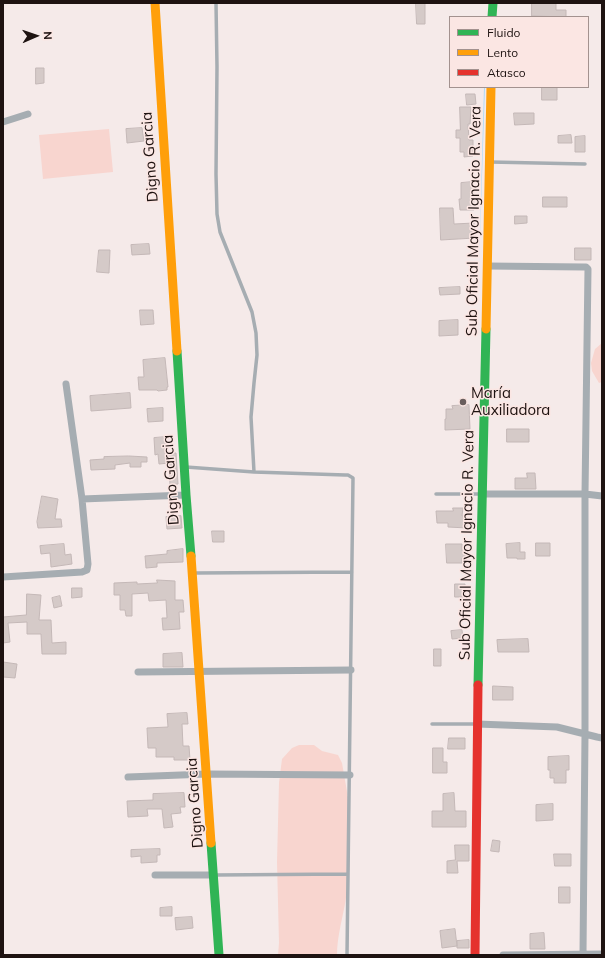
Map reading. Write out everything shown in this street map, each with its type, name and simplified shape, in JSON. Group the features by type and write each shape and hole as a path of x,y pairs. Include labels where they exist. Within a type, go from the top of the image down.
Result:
{"street":[{"name":"Digno Garcia","path":"154,3 184,467 193,573 219,955"},
{"path":"492,16 493,3"},
{"name":"Sub Oficial Mayor Ignacio R. Vera","path":"475,955 477,724 491,88"},
{"path":"3,122 28,114"},
{"path":"487,266 586,267 588,269 585,494 583,955"},
{"path":"3,577 82,572 87,570 88,564 82,499 66,384"},
{"path":"482,494 585,494 602,496"},
{"path":"82,499 186,495"},
{"path":"138,672 351,670"},
{"path":"477,724 557,727 602,738"},
{"path":"128,777 207,774 350,775"},
{"path":"154,875 214,875"},
{"path":"503,955 602,954"}],"lane":[{"path":"216,3 217,214 220,232 252,312 256,333 257,355 252,417 254,472"},
{"path":"489,162 585,164"},
{"path":"184,467 254,472 345,474 353,478 348,955"},
{"path":"436,494 482,494"},
{"path":"193,573 352,572"},
{"path":"432,724 477,724"},
{"path":"214,875 348,874"}],"shaded area":[{"path":"109,129 113,172 43,179 39,135"},
{"path":"602,343 602,382 599,383 592,371 591,363 595,349"},
{"path":"299,745 314,745 322,751 338,755 342,763 349,803 350,866 337,955 278,955 277,862 279,783 282,759 292,748"}],"water":[{"path":"484,88 485,88 479,266"}],"building":[{"path":"416,3 425,3 425,24 417,24"},
{"path":"532,3 556,3 556,10 566,10 566,16 532,16"},
{"path":"36,68 44,68 44,83 36,84"},
{"path":"542,88 557,88 557,100 542,100"},
{"path":"466,94 475,94 476,104 467,105"},
{"path":"460,107 471,107 470,124 468,124 469,140 473,140 473,156 464,157 464,152 460,152 460,138 456,138 456,130 460,130"},
{"path":"514,113 534,113 534,124 515,125"},
{"path":"142,128 144,141 127,143 126,129"},
{"path":"571,135 572,143 558,143 558,136"},
{"path":"585,136 585,152 575,152 575,137"},
{"path":"473,182 474,210 460,210 459,199 461,199 461,183"},
{"path":"543,197 567,197 567,207 543,207"},
{"path":"440,208 453,208 454,224 474,223 475,238 441,240"},
{"path":"515,216 527,216 527,223 515,224"},
{"path":"149,244 150,254 132,255 131,245"},
{"path":"575,248 591,248 591,260 575,260"},
{"path":"99,250 110,250 109,273 97,272"},
{"path":"460,287 460,294 440,295 439,288"},
{"path":"140,310 153,310 154,324 141,325"},
{"path":"458,320 458,335 439,336 439,321"},
{"path":"165,358 167,390 139,390 138,377 144,377 143,360"},
{"path":"130,393 131,408 91,411 90,396"},
{"path":"469,405 470,429 445,430 446,409 453,409 452,406"},
{"path":"163,408 163,421 148,422 147,409"},
{"path":"507,429 529,429 529,442 507,442"},
{"path":"166,437 167,453 176,453 178,484 170,485 169,463 159,464 158,454 155,455 154,438"},
{"path":"104,457 147,457 147,462 141,462 141,467 130,467 130,463 115,465 115,469 91,470 90,460 104,459"},
{"path":"527,473 535,473 536,489 515,489 515,478 527,478"},
{"path":"42,496 58,499 55,519 61,519 62,527 38,528 37,522"},
{"path":"453,508 463,508 462,516 466,516 467,528 448,527 448,523 437,523 436,511 453,511"},
{"path":"181,516 182,528 167,529 166,517"},
{"path":"212,531 224,531 224,542 213,542"},
{"path":"520,543 520,552 525,552 525,559 507,558 506,544"},
{"path":"536,543 550,543 550,556 536,556"},
{"path":"64,544 65,555 71,554 72,564 51,567 50,553 41,554 40,546"},
{"path":"446,544 462,544 462,551 466,551 466,557 462,558 462,563 447,563"},
{"path":"183,549 183,562 157,563 157,567 146,568 145,556 167,554 167,551"},
{"path":"157,580 175,581 175,600 183,600 184,612 179,612 180,629 163,630 162,618 167,618 166,600 149,601 148,593 132,594 132,616 126,616 125,610 120,610 120,595 114,595 114,583 157,583"},
{"path":"455,584 465,584 465,597 455,597"},
{"path":"72,588 82,588 82,597 72,598"},
{"path":"27,594 41,595 39,620 51,620 52,643 66,642 66,654 42,654 41,634 27,634 27,622 8,623 10,642 3,643 3,617 26,615"},
{"path":"60,596 62,606 54,608 52,598"},
{"path":"462,630 463,638 452,639 451,631"},
{"path":"528,639 529,652 498,652 497,640"},
{"path":"434,649 441,649 441,666 434,666"},
{"path":"182,653 183,667 163,667 163,654"},
{"path":"3,662 17,664 15,678 3,677"},
{"path":"493,686 513,687 513,700 493,700"},
{"path":"187,713 188,724 182,724 183,746 189,746 190,760 174,760 174,757 156,757 156,748 148,748 147,728 168,727 167,714"},
{"path":"449,738 465,738 465,749 448,749"},
{"path":"433,748 443,748 443,762 447,762 447,773 433,773"},
{"path":"569,756 569,770 566,770 566,783 554,783 554,778 550,778 550,770 548,770 548,757"},
{"path":"184,793 185,807 180,807 181,813 171,814 173,827 164,828 162,809 147,809 148,816 128,817 127,801 153,800 153,794"},
{"path":"454,793 455,811 466,811 466,827 432,827 432,811 443,811 443,794"},
{"path":"553,804 553,820 536,821 536,805"},
{"path":"493,840 500,841 499,852 491,851"},
{"path":"455,845 469,845 469,861 457,861 458,873 447,873 447,861 455,860"},
{"path":"160,849 160,855 157,855 157,862 141,863 141,856 131,857 131,850"},
{"path":"554,854 571,854 571,866 555,866"},
{"path":"559,887 570,887 570,903 559,903"},
{"path":"172,907 172,916 160,916 160,908"},
{"path":"192,917 193,928 176,930 175,918"},
{"path":"455,929 457,946 442,948 440,931"},
{"path":"544,933 545,949 530,949 530,934"},
{"path":"469,940 469,948 457,948 457,941"}],"traffic: fast":[{"path":"492,16 493,3"},
{"path":"478,685 486,329"},
{"path":"177,351 191,556"},
{"path":"211,843 219,955"}],"traffic: slow":[{"path":"155,3 177,351"},
{"path":"486,329 491,88"},
{"path":"191,556 211,843"}],"traffic: jam":[{"path":"475,955 478,685"}],"place":[{"name":"María Auxiliadora","path":"463,402"}]}
